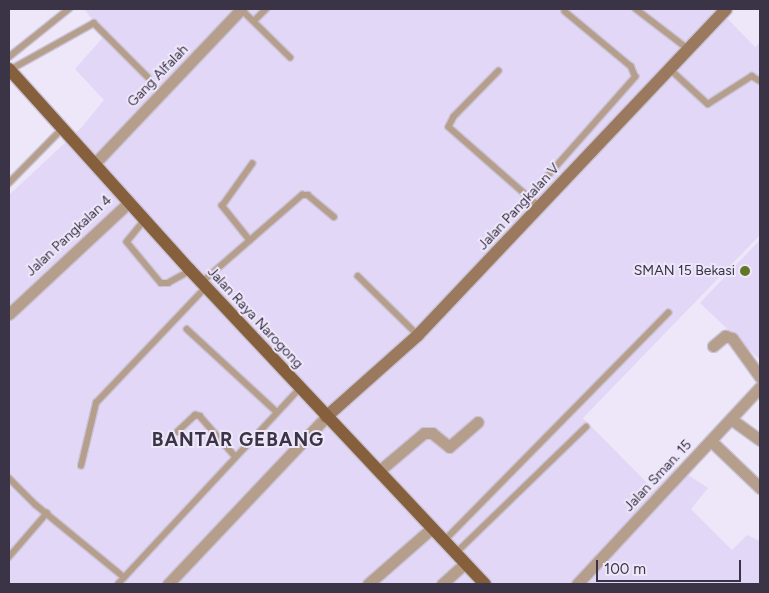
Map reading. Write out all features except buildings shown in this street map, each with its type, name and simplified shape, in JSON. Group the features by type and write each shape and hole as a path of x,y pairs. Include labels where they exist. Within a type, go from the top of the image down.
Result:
{"main road":[{"name":"Jalan Raya Narogong","path":"9,70 96,162 128,202 326,417 485,584"}],"street":[{"name":"Gang Alfalah","path":"96,162 241,9"},
{"name":"Jalan Pangkalan V","path":"326,417 418,335 540,208 687,48 726,9"},
{"name":"Jalan Pangkalan 4","path":"9,314 128,202"},
{"path":"712,346 725,336 732,338 760,377"},
{"name":"Jalan Sman. 15","path":"576,584 760,387"},
{"path":"168,584 326,417"},
{"path":"731,419 760,440"},
{"path":"379,471 424,433 432,433 449,447 478,422"},
{"path":"711,441 760,488"},
{"path":"368,584 432,528"},
{"path":"442,584 465,564"}],"lane":[{"path":"9,57 69,9"},
{"path":"241,9 290,57"},
{"path":"254,20 266,9"},
{"path":"636,9 687,48"},
{"path":"528,198 635,77 631,67 565,12"},
{"path":"9,70 94,22 148,77"},
{"path":"669,68 708,104 752,76 760,81"},
{"path":"499,71 454,117 449,126 540,208"},
{"path":"9,183 63,128"},
{"path":"250,241 222,206 252,164"},
{"path":"80,466 96,403 204,285 302,195 308,195 334,217"},
{"path":"145,220 126,242 161,283 168,283 190,270"},
{"path":"358,276 418,335"},
{"path":"444,541 668,313"},
{"path":"187,329 277,412"},
{"path":"118,584 234,456 300,388"},
{"path":"177,432 195,415 200,416 234,456"},
{"path":"456,553 586,427"},
{"path":"9,478 47,513 124,577"},
{"path":"9,557 47,513"}],"shaded area":[{"path":"84,9 718,9 755,47 760,42 760,235 583,418 654,490 676,467 708,488 691,509 732,550 747,535 760,541 760,584 9,584 9,195 82,127 104,100 75,69 105,35"},
{"name":"SMAN 15 Bekasi","path":"760,240 760,360 700,303"}],"place":[{"name":"SMAN 15 Bekasi","path":"745,271"}],"district":[{"name":"BANTAR GEBANG","path":"238,440"}]}
